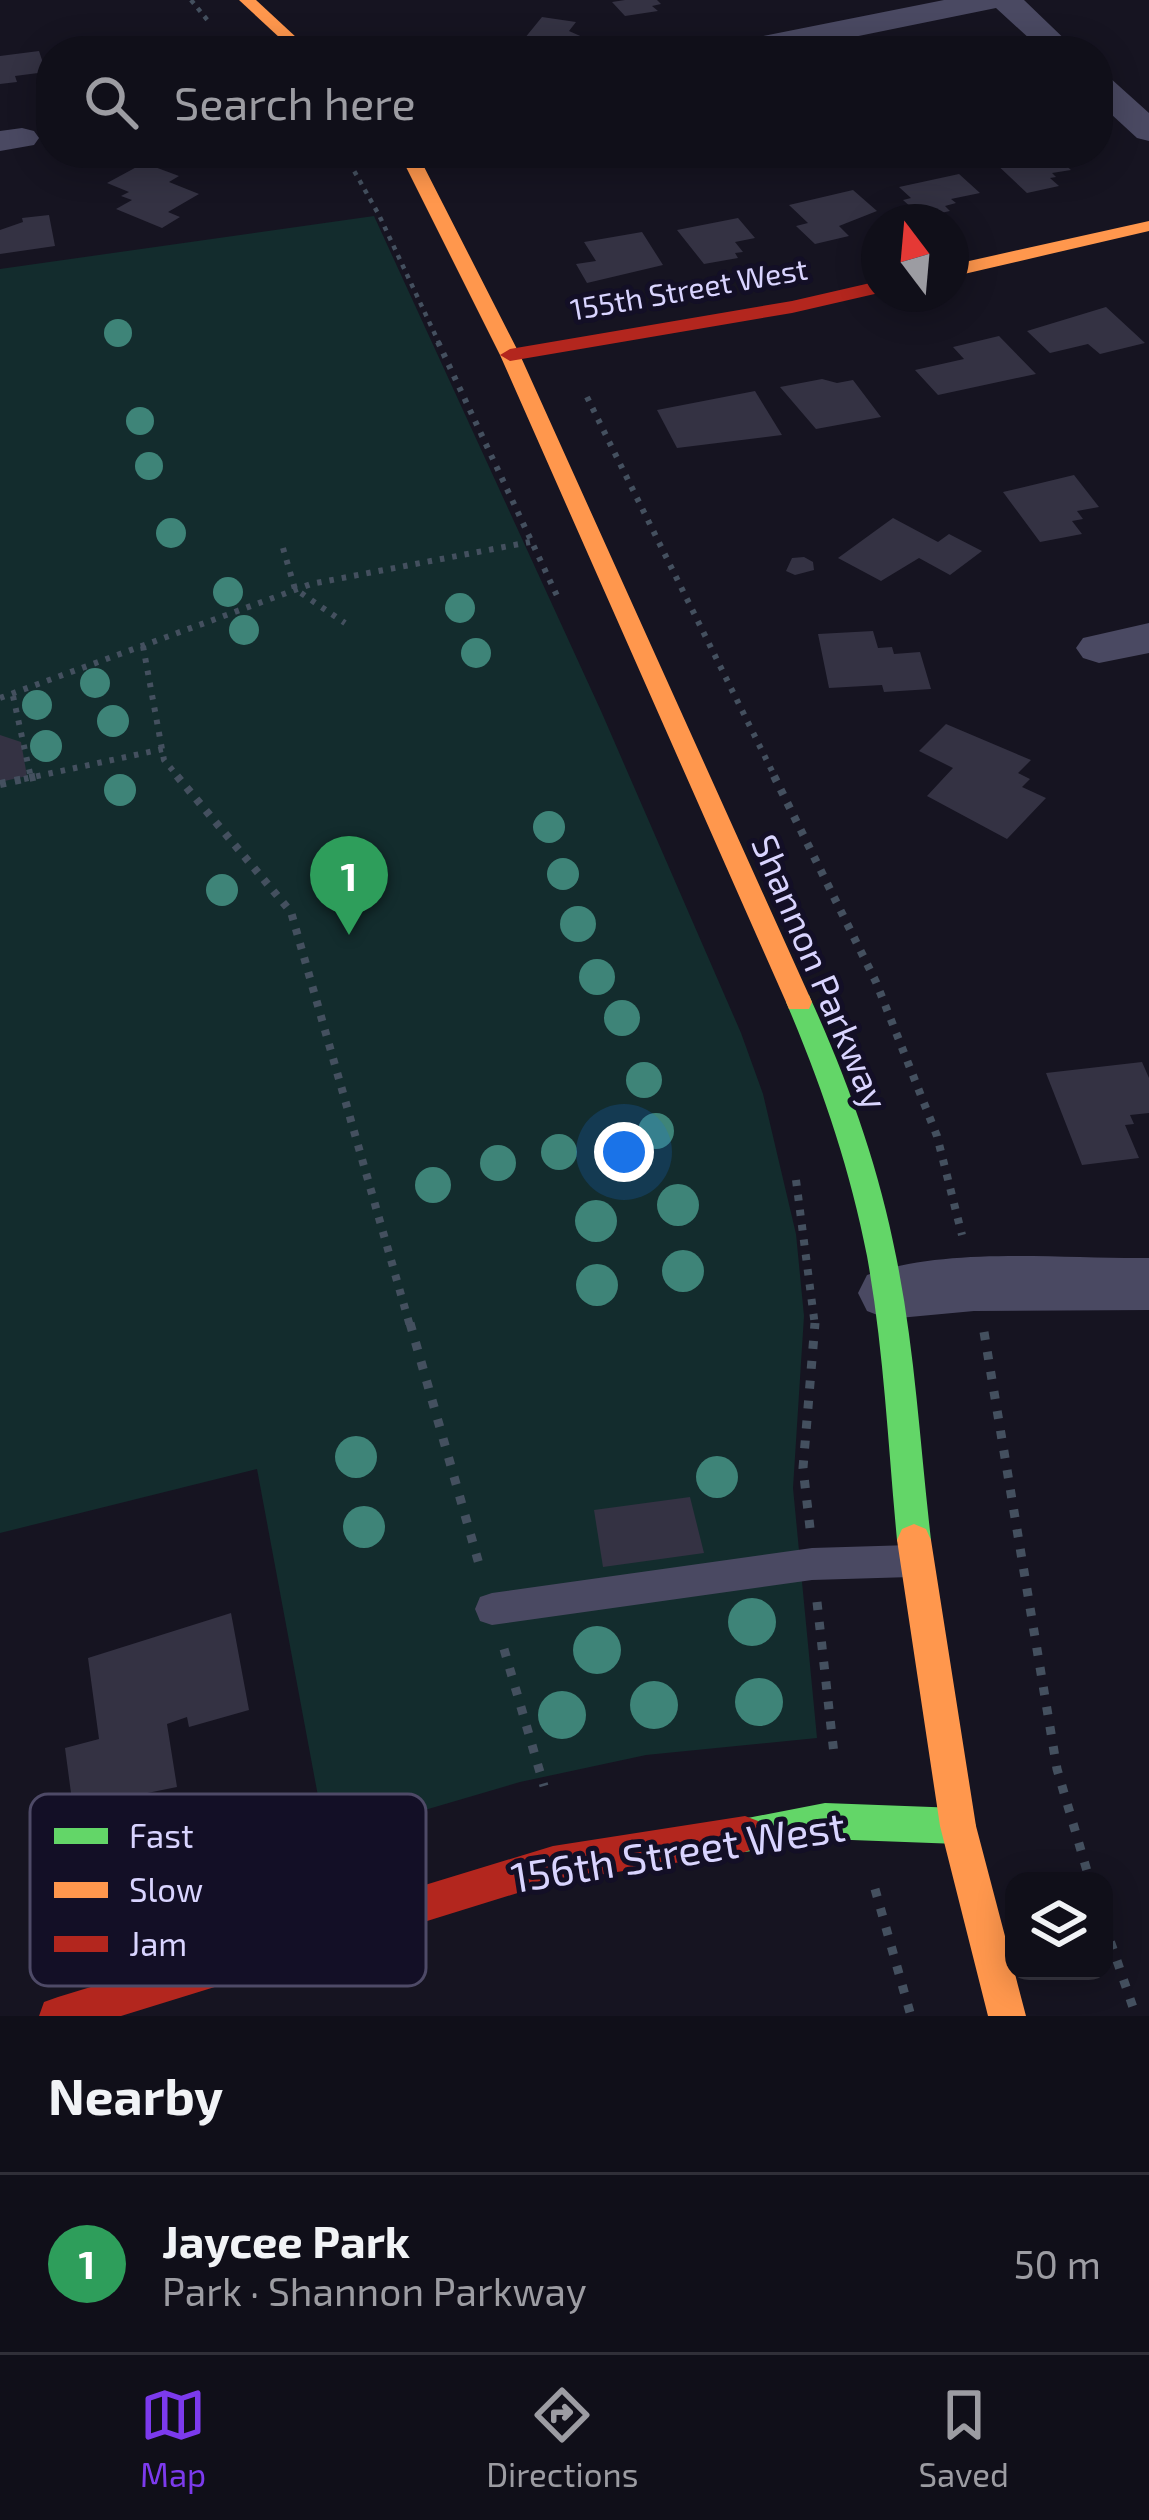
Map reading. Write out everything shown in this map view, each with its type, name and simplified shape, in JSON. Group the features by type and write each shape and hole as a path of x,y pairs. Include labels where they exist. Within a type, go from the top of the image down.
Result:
{"street":[{"path":"247,0 287,36"},
{"path":"812,36 990,0"},
{"path":"1006,0 1045,36"},
{"path":"1113,98 1149,131"},
{"name":"Shannon Parkway","path":"416,168 510,355 830,1070 867,1193 888,1293 916,1561 958,1826 1007,2016"},
{"path":"969,267 1149,226"},
{"name":"155th Street West","path":"510,355 861,291"},
{"path":"1099,647 1149,638"},
{"path":"888,1293 974,1285 1149,1284"},
{"name":"156th Street West","path":"426,1903 553,1864 825,1821 958,1826"},
{"name":"156th Street West","path":"58,2016 156,1986"}],"lane":[{"path":"492,1609 812,1564 916,1561"}],"path":[{"path":"352,168 379,215 563,608"},
{"path":"0,698 295,590 530,542"},
{"path":"283,548 295,590 345,622"},
{"path":"143,646 164,760 291,912 544,1786"},
{"path":"13,696 31,778"},
{"path":"0,784 163,749"},
{"path":"791,1161 806,1236 816,1334 803,1468 832,1747 858,1822 911,2016"},
{"path":"1113,1949 1136,2016"}],"green space":[{"path":"374,216 601,711 763,1094 796,1234 804,1316 793,1488 817,1738 646,1755 520,1782 426,1810 426,1794 318,1794 257,1469 0,1533 0,269"}],"building":[{"path":"612,2 661,4 652,6 658,11 625,16"},
{"path":"542,17 576,22 569,31 580,36 527,36"},
{"path":"36,51 36,73 0,84 0,56"},
{"path":"135,168 157,168 179,176 169,182 199,194 168,212 180,217 162,228 116,209 132,200 121,196 129,192 107,183"},
{"path":"1000,168 1071,170 1052,173 1056,177 1050,178 1059,186 1027,193"},
{"path":"959,174 980,193 951,199 956,203 952,204 907,204 903,200 911,198 899,187"},
{"path":"853,190 869,204 861,204 861,217 839,226 849,236 815,244 796,226 808,223 789,205"},
{"path":"49,215 55,246 0,254 0,230 23,222 22,218"},
{"path":"738,218 755,238 735,242 743,252 735,253 738,258 704,264 677,230"},
{"path":"642,232 663,265 587,283 576,264 596,261 584,242"},
{"path":"1106,307 1145,343 1100,354 1088,344 1050,353 1027,331"},
{"path":"999,336 1036,374 938,395 915,370 964,359 953,347"},
{"path":"822,379 853,380 881,417 816,429 780,387"},
{"path":"755,391 782,435 677,448 657,410"},
{"path":"1074,475 1099,507 1077,511 1083,519 1072,521 1082,534 1040,542 1003,492"},
{"path":"893,518 938,542 949,534 982,551 950,575 919,558 881,581 838,558"},
{"path":"792,558 813,562 814,570 795,575 786,571"},
{"path":"873,631 878,648 892,647 894,654 920,652 931,689 829,688 818,634"},
{"path":"946,724 1031,760 1018,773 1030,779 1022,787 1046,798 1007,839 927,796 953,768 919,751"},
{"path":"0,735 21,742 27,776 0,782"},
{"path":"1142,1062 1149,1078 1149,1113 1130,1115 1134,1124 1125,1125 1139,1158 1082,1165 1046,1073"},
{"path":"690,1497 704,1553 603,1567 594,1510"},
{"path":"231,1613 249,1710 189,1727 187,1717 167,1724 177,1787 142,1794 71,1794 65,1748 99,1739 88,1658"}],"traffic: fast":[{"path":"799,1002 853,1144 873,1217 896,1354 914,1540"},
{"path":"745,1834 825,1821 958,1826"}],"traffic: slow":[{"path":"247,0 287,36"},
{"path":"416,168 510,355 799,1002"},
{"path":"969,267 1149,226"},
{"path":"914,1540 958,1826 1007,2016"}],"traffic: jam":[{"path":"510,355 861,291"},
{"path":"426,1903 553,1864 745,1834"},
{"path":"58,2016 156,1986"}],"place":[{"name":"Jaycee Park","path":"349,935"}]}
